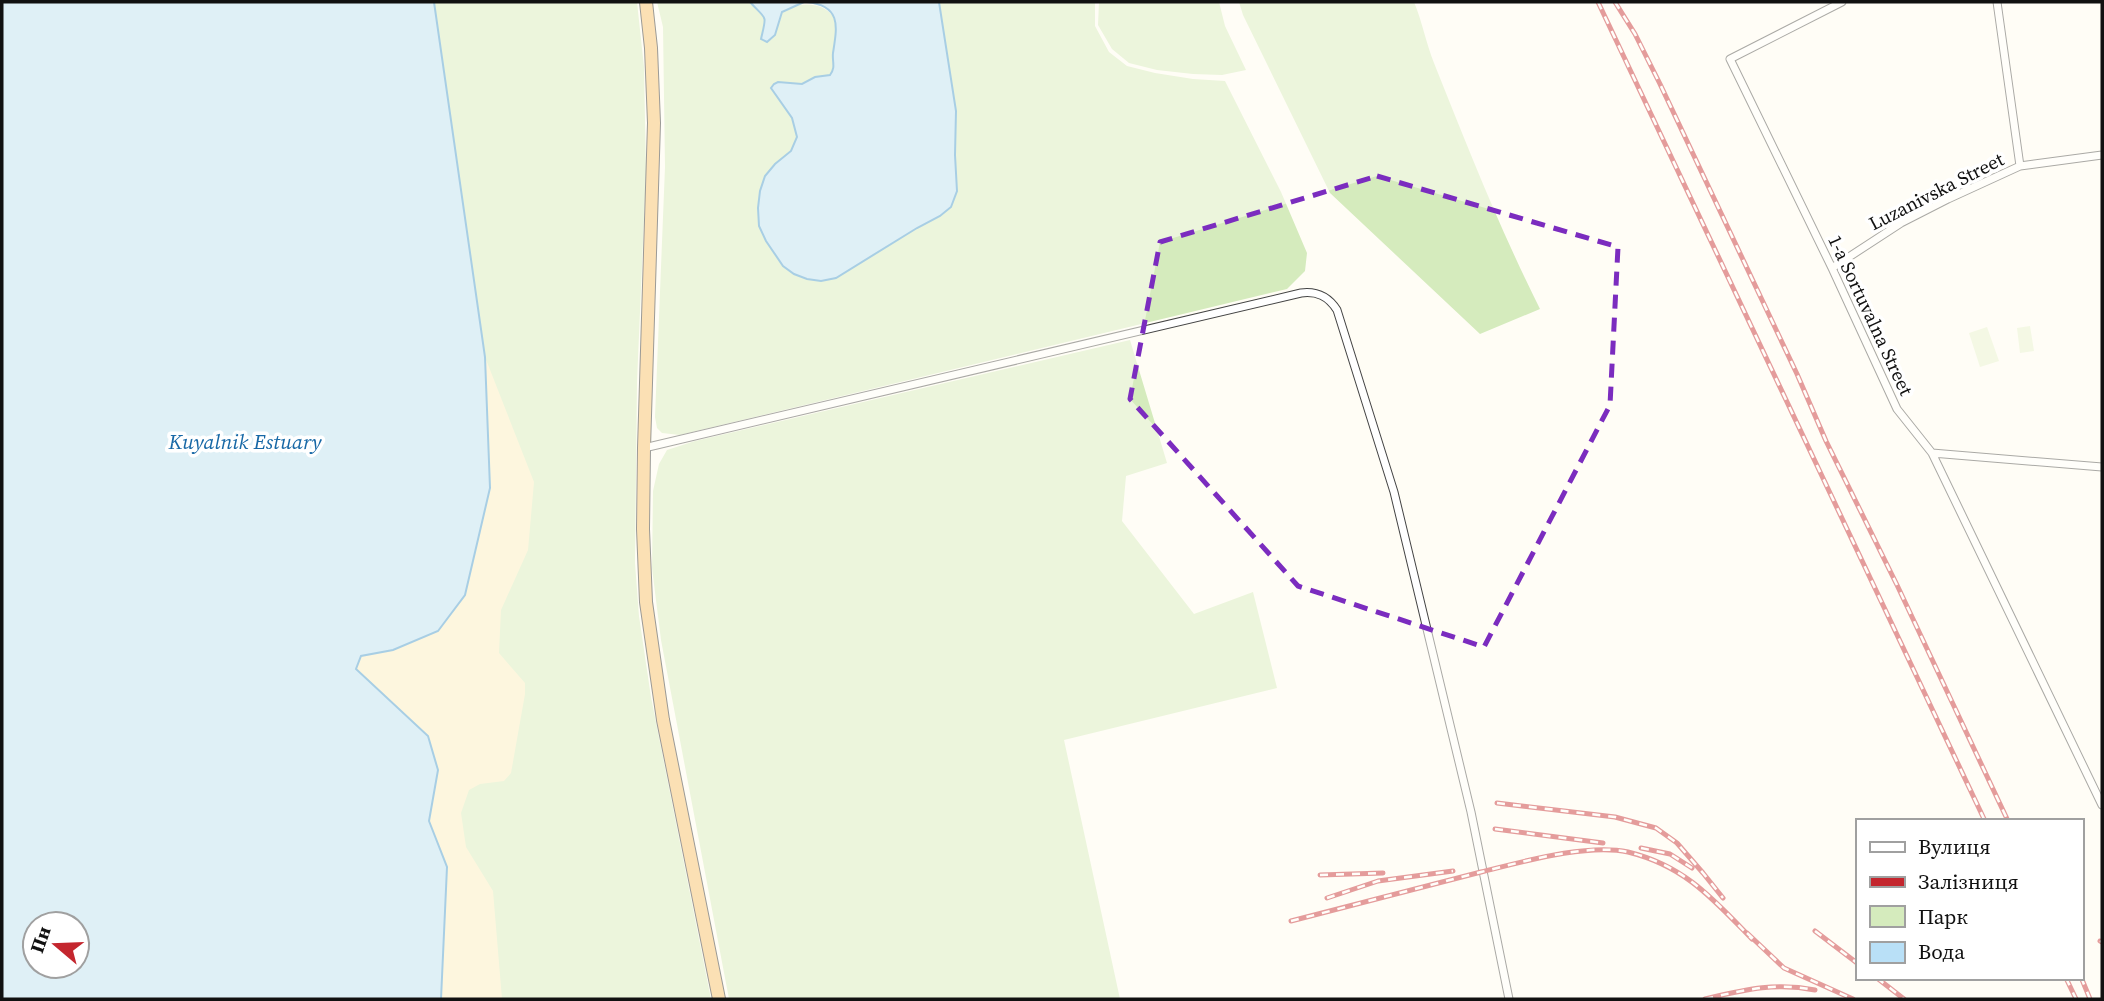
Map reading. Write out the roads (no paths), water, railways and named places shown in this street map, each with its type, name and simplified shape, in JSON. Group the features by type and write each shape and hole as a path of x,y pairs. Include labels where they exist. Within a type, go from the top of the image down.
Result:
{"highway":[{"path":"646,2 654,123 644,448 646,602 663,720 719,999"}],"street":[{"name":"1-a Sortuvalna Street","path":"1842,2 1730,59 1897,409 1932,453 2102,805"},
{"name":"Luzanivska Street","path":"1997,2 2020,166"},
{"name":"Luzanivska Street","path":"1832,268 1901,223 2020,166 2102,155"},
{"path":"644,448 1301,293 1317,293 1326,297 1337,310 1394,492 1471,812 1509,999"},
{"path":"1932,453 2102,467"}],"water":[{"name":"Kuyalnik Estuary","path":"2,2 434,2 485,357 490,488 465,595 438,631 393,650 361,656 356,669 428,736 438,770 429,821 447,867 441,999 2,999"},
{"path":"750,2 804,2 782,12 775,35 767,42 761,39 763,15"},
{"path":"807,2 939,2 956,111 957,191 951,207 836,278 821,281 794,274 783,266 759,226 758,208 765,176 791,151 797,137 792,118 771,88 778,82 802,84 815,77 830,75 833,69 835,19 826,8"}],"railway":[{"path":"1598,2 1984,819"},
{"path":"1615,2 1635,34 1660,84 1826,441 2007,819"},
{"path":"1497,803 1615,817 1656,828 1677,843 1723,898"},
{"path":"1495,829 1603,843"},
{"path":"1641,848 1670,854 1692,868"},
{"path":"1291,921 1535,859 1574,852 1612,850 1648,858 1682,875 1711,898 1752,939"},
{"path":"1327,898 1378,881 1453,871"},
{"path":"1320,875 1383,873"},
{"path":"1815,931 1856,962"},
{"path":"1747,933 1784,968 1853,999"},
{"path":"1880,980 1904,999"},
{"path":"2067,980 2076,999"},
{"path":"2082,980 2090,999"},
{"path":"1705,999 1773,987 1815,990"}]}
